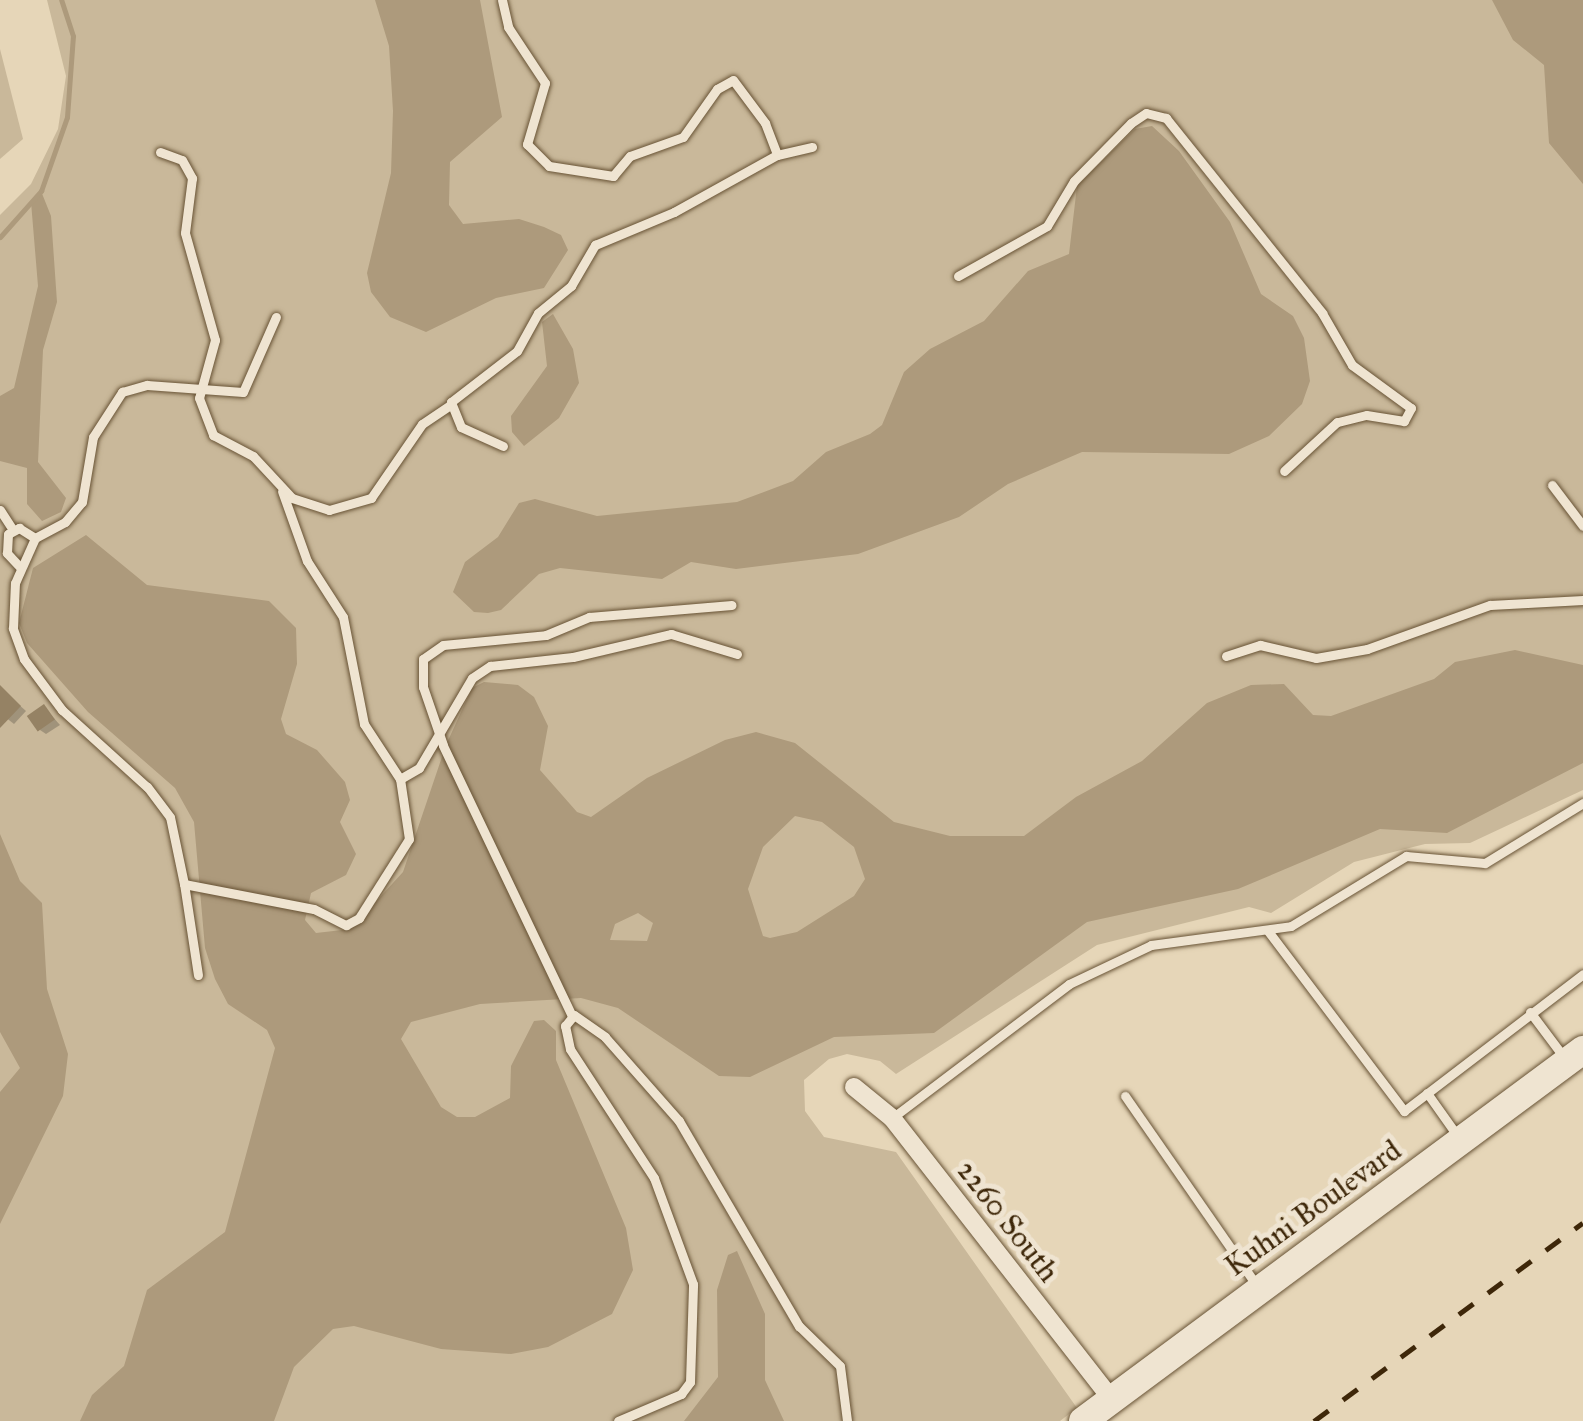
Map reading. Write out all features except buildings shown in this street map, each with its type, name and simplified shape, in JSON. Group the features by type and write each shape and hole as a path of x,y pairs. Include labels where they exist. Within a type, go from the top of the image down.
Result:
{"street":[{"name":"Kuhni Boulevard","path":"1083,1421 1110,1397 1575,1056"},
{"name":"2260 South","path":"854,1087 892,1118 1110,1397"}],"lane":[{"path":"502,0 508,27 545,82 527,144 549,166 613,176 630,156 683,137 717,89 733,80 766,123 777,155"},
{"path":"958,276 1046,226 1074,182 1131,123 1146,114 1166,118 1322,313 1352,365 1410,408 1404,421 1366,415 1337,422 1284,471"},
{"path":"160,152 182,160 192,178 185,233 216,348 200,390 213,435 253,456 282,490 302,504 329,510 371,498 422,424 450,405 459,390 516,351 538,313 571,286 600,240 674,212 777,155 812,147"},
{"path":"198,975 189,883 170,817 147,787 62,710 24,659 13,628 20,566 36,538 77,510 93,437 122,392 148,385 244,392 276,317"},
{"path":"450,405 461,427 503,446"},
{"path":"1552,485 1583,526"},
{"path":"189,883 314,909 351,924 400,860 409,827 400,778 364,724 343,617 307,561 282,490"},
{"path":"290,515 302,504"},
{"path":"0,510 13,530"},
{"path":"13,530 25,529 36,538"},
{"path":"13,530 6,545 20,566"},
{"path":"1226,656 1260,645 1316,658 1367,649 1490,605 1583,600"},
{"path":"731,605 639,609 589,617 546,635 434,648 421,669 441,741 572,1016 605,1037 679,1120 799,1326 836,1359 847,1421"},
{"path":"400,778 420,768 441,741 472,678 490,666 573,657 672,634 737,654"},
{"path":"892,1118 1069,984 1151,945 1291,926 1406,856 1485,862 1582,806"},
{"path":"1268,930 1404,1111 1583,974"},
{"path":"1530,1012 1575,1056"},
{"path":"572,1016 565,1026 570,1049 654,1178 693,1284 690,1382 680,1394 618,1421"},
{"path":"1427,1094 1460,1140"},
{"path":"1124,1096 1259,1288"}],"shaded area":[{"path":"47,0 1548,0 1583,102 1583,790 1470,843 1425,844 1354,862 1271,913 1249,907 1097,945 896,1074 880,1061 847,1054 829,1059 804,1080 805,1111 824,1137 896,1152 1077,1408 1060,1421 0,1421 0,215 31,184 58,129 66,76"},
{"path":"375,0 480,0 502,117 450,162 449,205 463,224 519,219 544,227 561,235 568,250 544,288 496,298 426,332 390,317 371,292 367,273 391,173 393,111 389,46"},
{"path":"1492,0 1583,0 1583,184 1549,143 1544,65 1513,40"},
{"path":"0,49 23,139 0,159"},
{"path":"1152,126 1179,151 1230,222 1261,294 1293,316 1304,338 1310,381 1302,404 1269,436 1229,454 1082,452 1008,484 959,517 858,554 736,569 691,562 662,579 560,568 539,574 501,610 488,613 474,612 453,592 465,562 498,537 519,503 535,499 597,516 737,502 793,481 826,452 870,434 882,425 904,372 930,349 984,321 1028,271 1069,254 1077,186 1135,129"},
{"path":"41,191 51,216 57,302 43,350 38,462 66,498 61,512 42,521 27,504 27,468 0,461 0,396 14,388 38,286 31,202"},
{"path":"553,314 573,349 579,383 559,418 524,446 512,432 511,416 547,366 542,322"},
{"path":"86,535 147,585 269,601 296,628 297,664 281,719 286,734 317,750 345,782 350,800 340,822 356,854 346,875 311,893 305,920 316,933 351,929 403,872 446,745 472,688 484,682 518,685 534,697 548,726 540,770 577,812 591,817 647,778 725,740 756,732 795,743 894,822 950,836 1024,836 1076,797 1142,761 1207,703 1251,685 1284,684 1313,715 1331,716 1434,679 1455,662 1515,650 1583,665 1583,763 1447,833 1380,829 1238,889 1087,922 934,1033 834,1037 750,1077 719,1076 618,1008 581,998 480,1004 411,1022 401,1039 441,1107 457,1117 475,1117 510,1098 511,1066 534,1021 544,1020 556,1031 556,1060 626,1228 633,1270 612,1314 548,1347 511,1354 441,1349 354,1326 333,1329 294,1367 274,1421 80,1421 92,1395 124,1366 147,1290 225,1232 275,1048 267,1030 228,1004 215,979 205,948 194,822 175,788 88,712 27,643 19,623 33,568","holes":["795,816 822,822 854,847 865,879 854,896 797,932 770,938 763,936 748,889 763,847","638,913 653,923 647,941 610,940 615,924"]},
{"path":"0,834 20,881 42,903 47,989 68,1054 63,1096 0,1224 0,1092 20,1068 0,1032"},
{"path":"737,1251 765,1314 765,1380 784,1421 684,1421 718,1377 717,1290 728,1255"}],"waterway":[{"path":"0,237 41,191 67,117 73,36 61,0"}],"railway":[{"path":"1314,1421 1583,1223"}]}
